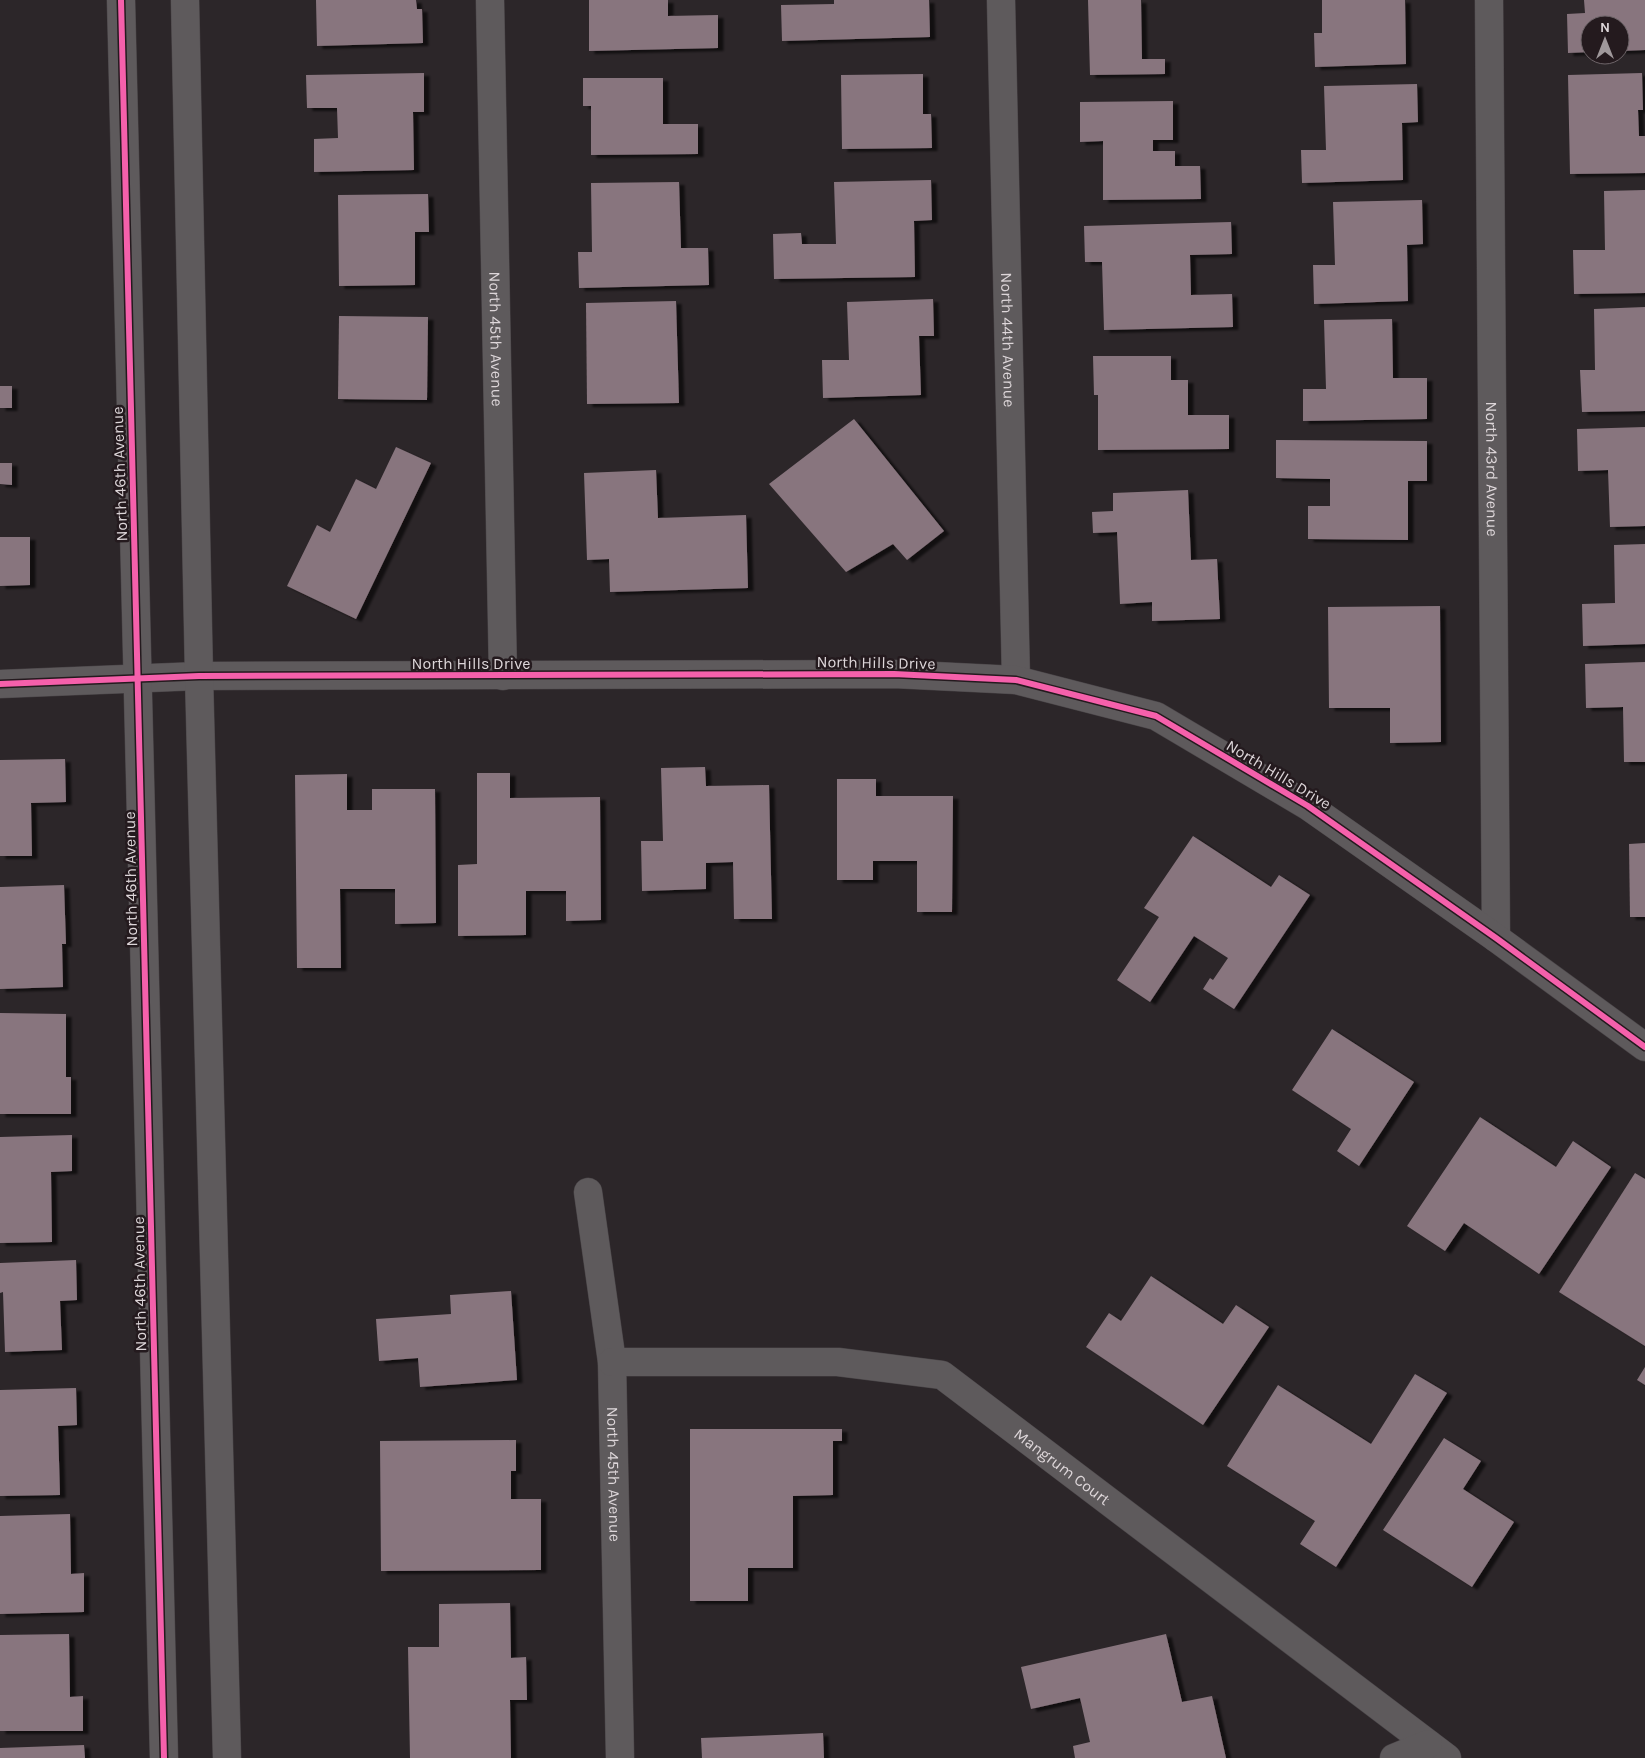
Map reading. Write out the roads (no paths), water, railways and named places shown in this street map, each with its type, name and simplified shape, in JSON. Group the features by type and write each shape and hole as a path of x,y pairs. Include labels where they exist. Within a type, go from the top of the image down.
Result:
{"street":[{"name":"North 46th Avenue","path":"121,0 164,1758"},
{"path":"185,0 227,1758"},
{"name":"North 45th Avenue","path":"490,0 503,676"},
{"name":"North 44th Avenue","path":"1001,0 1016,680"},
{"name":"North 43rd Avenue","path":"1489,0 1496,938"},
{"name":"North Hills Drive","path":"0,684 200,676 894,674 1016,680 1156,716 1308,806 1496,938 1645,1047"},
{"name":"North 45th Avenue","path":"588,1192 612,1362 620,1758"},
{"name":"Mangrum Court","path":"612,1362 838,1362 942,1375 1437,1751"},
{"path":"1394,1758 1437,1751"}]}
